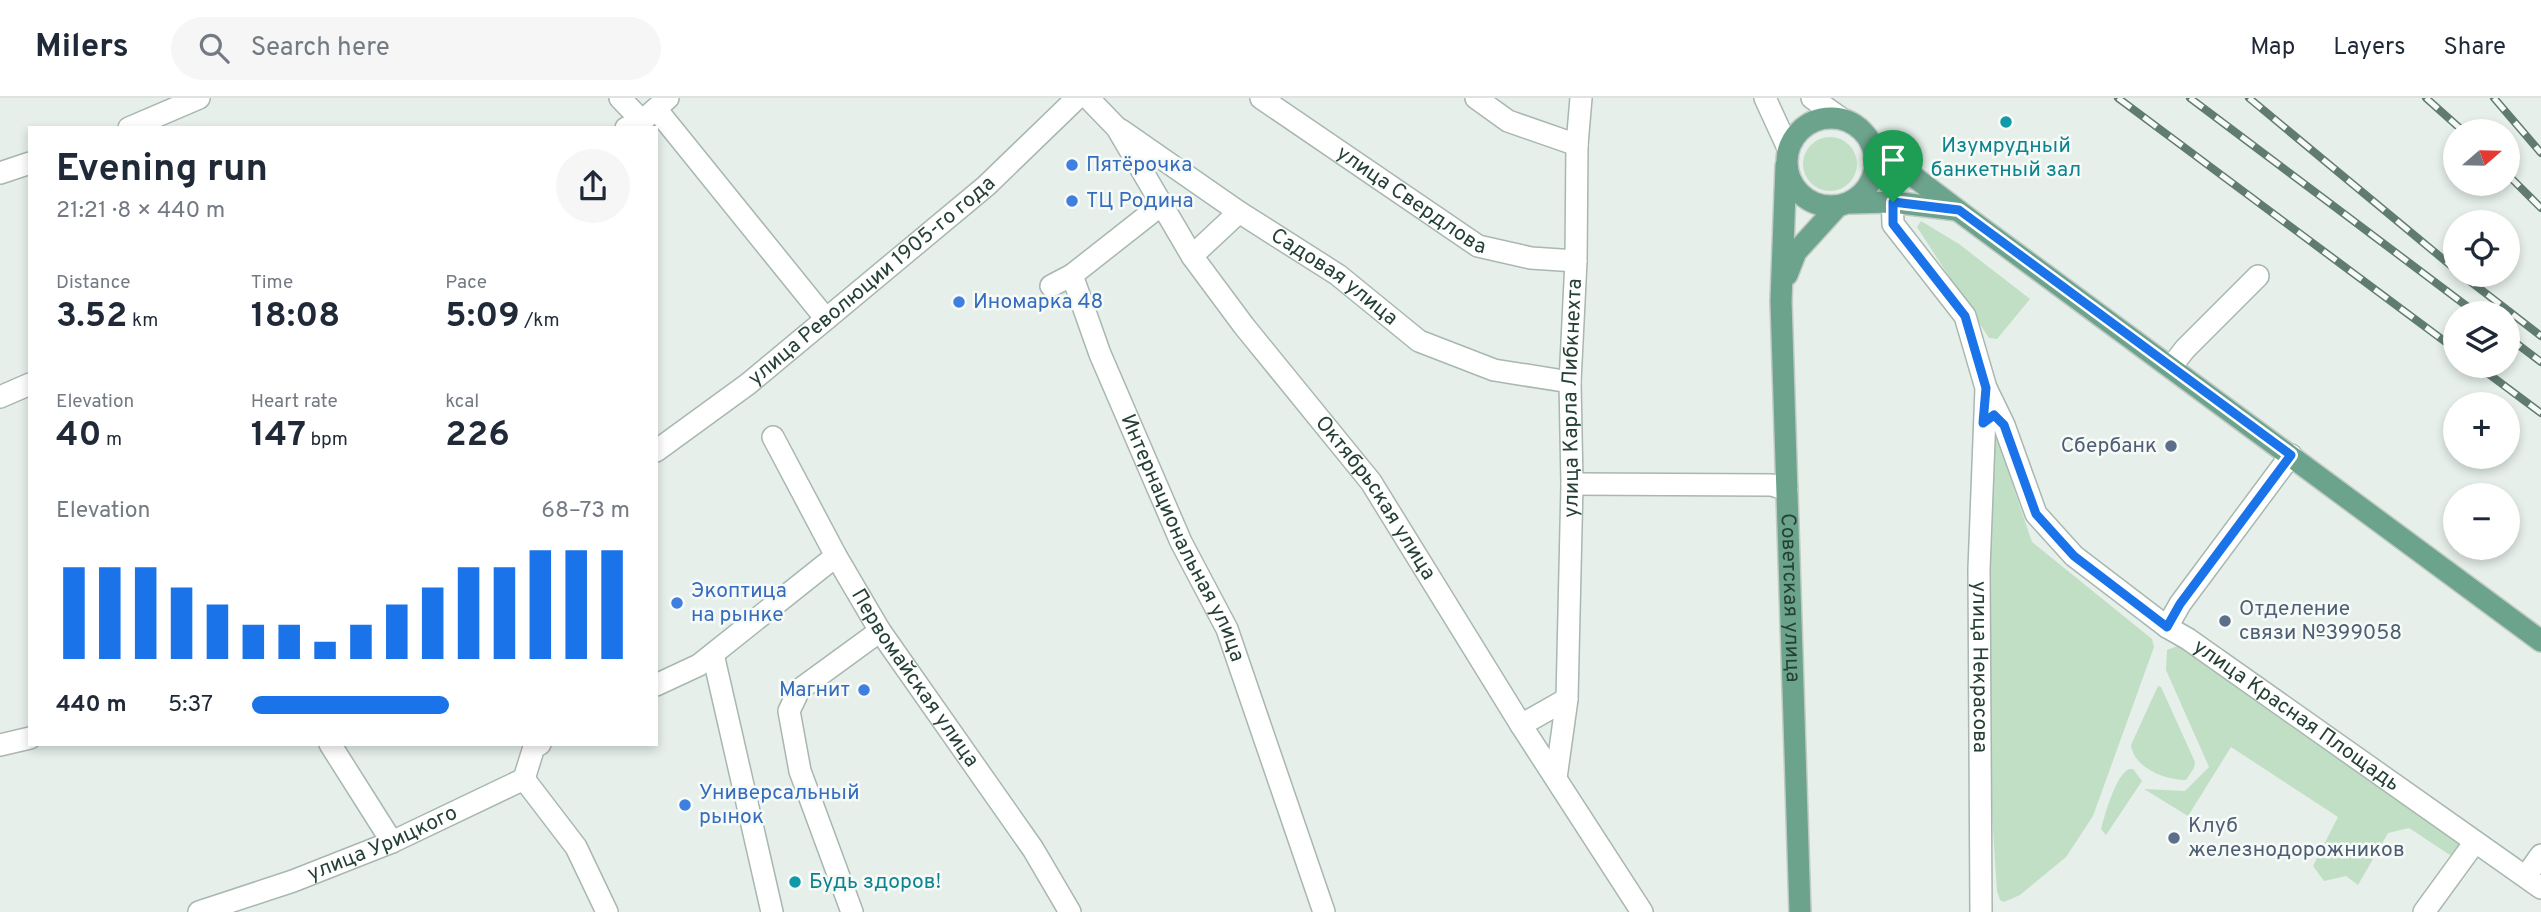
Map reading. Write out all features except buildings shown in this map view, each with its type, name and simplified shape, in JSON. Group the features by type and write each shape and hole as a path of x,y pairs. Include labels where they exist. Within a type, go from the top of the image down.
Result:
{"main road":[{"path":"1844,205 1860,196 1873,177 1875,155 1871,144 1860,128 1843,119 1813,121 1794,136 1787,157 1789,178 1803,197 1813,204 1844,205 1893,202 1959,210"},
{"path":"1871,144 2541,641"},
{"name":"Советская улица","path":"1787,157 1782,301 1800,912"},
{"name":"Советская улица","path":"1784,283 1796,253 1844,205"}],"street":[{"path":"134,126 199,98"},
{"path":"620,98 648,114 825,318"},
{"name":"улица Революции 1905-го года","path":"658,450 748,384 986,186 1077,98"},
{"name":"Октябрьская улица","path":"1088,98 1117,128 1192,256 1244,326 1371,482 1521,724 1642,912"},
{"name":"улица Свердлова","path":"1261,98 1478,246 1531,258 1576,261"},
{"path":"1476,98 1508,121 1577,145"},
{"name":"улица Карла Либкнехта","path":"1556,778 1567,699 1572,484 1570,382 1576,261 1577,145 1581,98"},
{"path":"1765,98 1787,157"},
{"path":"1812,98 1843,119"},
{"name":"Садовая улица","path":"1117,128 1239,212 1338,275 1419,341 1494,370 1570,382"},
{"name":"улица Некрасова","path":"1891,160 1893,224 1965,316 1986,388 1993,424 1979,569 1981,912"},
{"path":"0,173 28,164"},
{"path":"1051,286 1072,275 1161,205"},
{"path":"1192,256 1239,212"},
{"name":"Интернациональная улица","path":"1072,275 1100,354 1181,542 1227,629 1324,912"},
{"path":"2171,368 2185,349 2258,276"},
{"path":"0,397 28,385"},
{"name":"улица Красная Площадь","path":"1993,424 2036,514 2074,556 2167,627 2188,639 2537,887"},
{"name":"Первомайская улица","path":"773,437 836,556 880,631 1034,849 1070,912"},
{"path":"2167,627 2180,604 2291,455"},
{"path":"1572,484 1772,485 1787,490"},
{"path":"658,684 699,665 836,556"},
{"path":"852,912 800,771 789,711 799,690 880,631"},
{"path":"713,654 772,912"},
{"path":"1521,724 1567,699"},
{"path":"0,745 28,738"},
{"path":"331,746 392,842"},
{"path":"536,746 524,779 576,847 607,912"},
{"name":"улица Урицкого","path":"199,912 293,881 392,842 524,779"},
{"path":"2424,912 2475,842"},
{"path":"2537,887 2541,855"}],"green space":[{"path":"1830,137 1849,145 1857,164 1849,183 1830,191 1811,183 1803,164 1811,145"},
{"path":"1921,221 1959,244 2030,299 1997,339 1989,338 1917,227"},
{"path":"1994,430 2032,542 2152,639 2154,647 2093,816 2066,857 2020,895 2004,902 2000,900 1997,891 1992,816 1989,436"},
{"path":"2180,645 2463,842 2453,857 2409,828 2388,833 2358,885 2346,876 2324,881 2313,866 2338,817 2231,747 2188,816 2144,789 2185,791 2209,767 2166,670 2167,650"},
{"path":"2158,686 2161,687 2195,762 2186,780 2169,778 2152,771 2133,753 2131,745"},
{"path":"2129,769 2133,769 2142,781 2106,835 2101,829 2108,806 2119,779"}],"railway":[{"path":"2118,98 2443,340"},
{"path":"2190,98 2460,301"},
{"path":"2249,98 2443,259"},
{"path":"2426,98 2450,119"},
{"path":"2494,98 2541,153"},
{"path":"2520,187 2541,208"},
{"path":"2478,287 2541,336"},
{"path":"2520,346 2541,362"},
{"path":"2494,378 2541,413"}],"place":[{"name":"Изумрудный банкетный зал","path":"2006,122"},
{"name":"Пятёрочка","path":"1072,165"},
{"name":"ТЦ Родина","path":"1072,201"},
{"name":"Иномарка 48","path":"959,302"},
{"name":"Сбербанк","path":"2171,446"},
{"name":"Экоптица на рынке","path":"677,603"},
{"name":"Отделение связи №399058","path":"2225,621"},
{"name":"Магнит","path":"864,690"},
{"name":"Универсальный рынок","path":"685,805"},
{"name":"Клуб железнодорожников","path":"2174,838"},
{"name":"Будь здоров!","path":"795,882"}],"route":[{"path":"1893,202 1959,210 2291,455 2180,604 2167,627 2074,556 2036,514 2004,425 1994,415 1983,423 1986,388 1965,316 1893,224 1893,202"}]}
